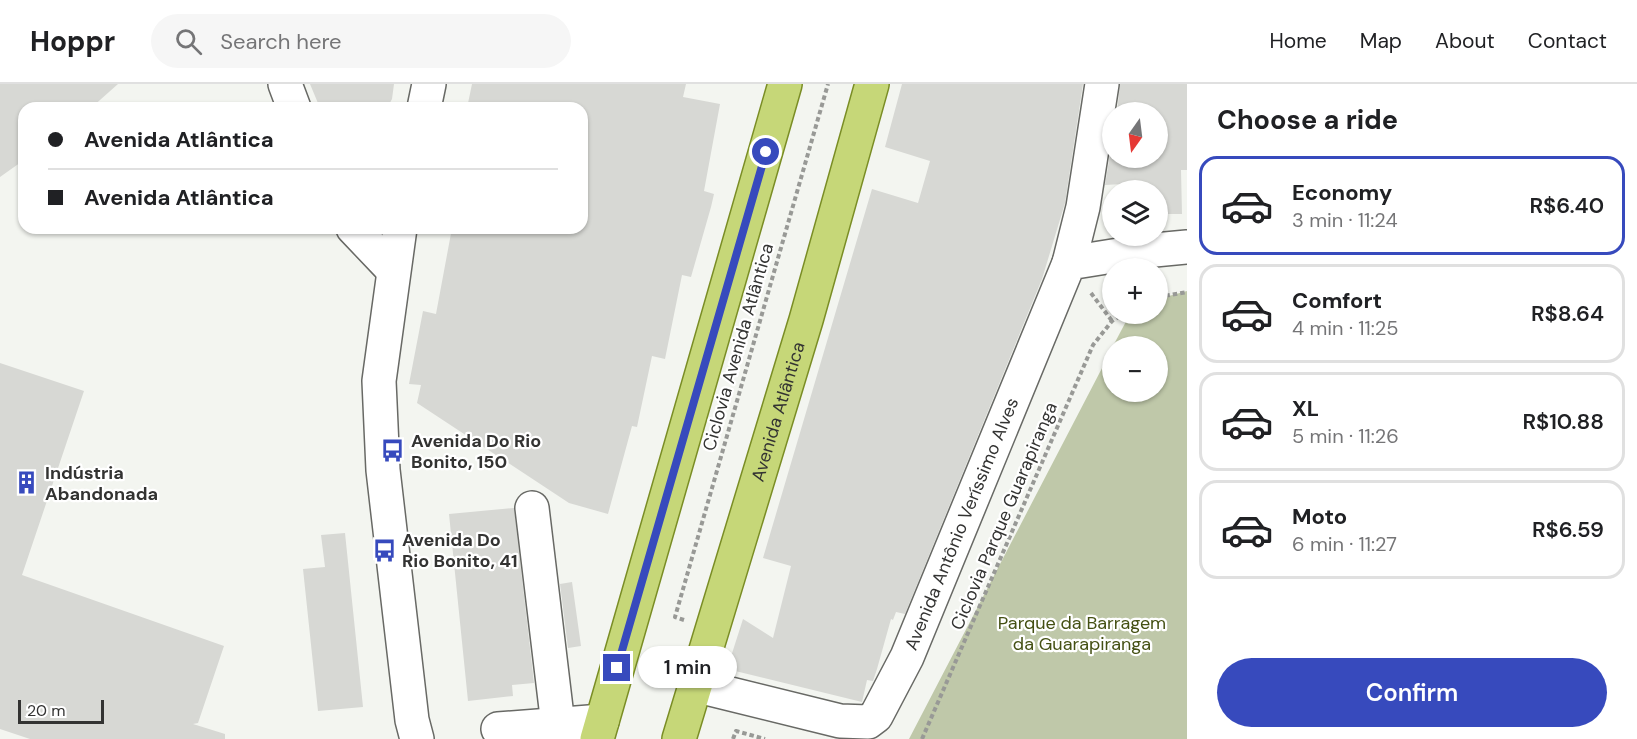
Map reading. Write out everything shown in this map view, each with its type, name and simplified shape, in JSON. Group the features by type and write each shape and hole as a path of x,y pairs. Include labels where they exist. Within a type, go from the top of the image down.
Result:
{"main road":[{"path":"599,730 785,84"},
{"name":"Avenida Atlântica","path":"679,739 806,320 872,84"}],"street":[{"path":"285,84 292,102"},
{"name":"Avenida Antônio Veríssimo Alves","path":"696,678 840,721 868,722 876,716 907,657 1069,263 1083,207 1102,84"},
{"path":"359,234 392,269"},
{"path":"399,234 392,269 379,381 382,448 412,720 417,739"},
{"path":"1069,263 1144,251 1187,247"},
{"path":"532,508 558,724"},
{"path":"498,729 558,724 599,730"}],"path":[{"name":"Ciclovia Avenida Atlântica","path":"675,617 828,84"},
{"path":"1168,295 1187,292"},
{"name":"Ciclovia Parque Guarapiranga","path":"922,739 1093,345 1110,324"},
{"path":"622,650 696,678"},
{"path":"733,739 736,731 765,739"}],"green space":[{"name":"Parque da Barragem da Guarapiranga","path":"1187,291 1187,739 909,739 1102,368 1102,402 1168,402 1168,336 1118,336 1125,324 1168,324 1168,296"}],"building":[{"path":"0,84 118,84 98,102 18,102 18,164 0,177"},
{"path":"310,84 394,84 390,102 318,102"},
{"path":"472,84 686,84 683,97 720,104 704,191 714,194 711,207 691,277 682,275 665,359 652,356 637,427 632,426 608,514 569,503 417,403 421,385 409,384 423,311 436,314 451,234 588,234 588,102 468,102"},
{"path":"902,84 1083,84 1065,203 1042,279 905,614 896,612 893,620 891,619 873,681 867,680 862,702 727,669 743,619 773,638 791,566 763,558 872,189 918,203 930,161 885,147"},
{"path":"1120,84 1187,84 1187,170 1181,170 1182,214 1168,214 1168,180 1106,180 1108,168 1168,168 1168,102 1118,102"},
{"name":"Indústria Abandonada","path":"0,363 84,391 22,575 224,646 198,723 193,724 225,734 225,739 30,739 0,729"},
{"path":"514,508 534,683 512,685 513,696 468,701 449,514"},
{"path":"345,533 363,707 318,711 303,569 325,567 321,535"},
{"path":"572,582 581,646 568,648 560,584"}],"place":[{"name":"Avenida Do Rio Bonito, 150","path":"393,451"},
{"name":"Indústria Abandonada","path":"27,483"},
{"name":"Avenida Do Rio Bonito, 41","path":"384,550"}],"route":[{"path":"617,668 766,152"}]}
